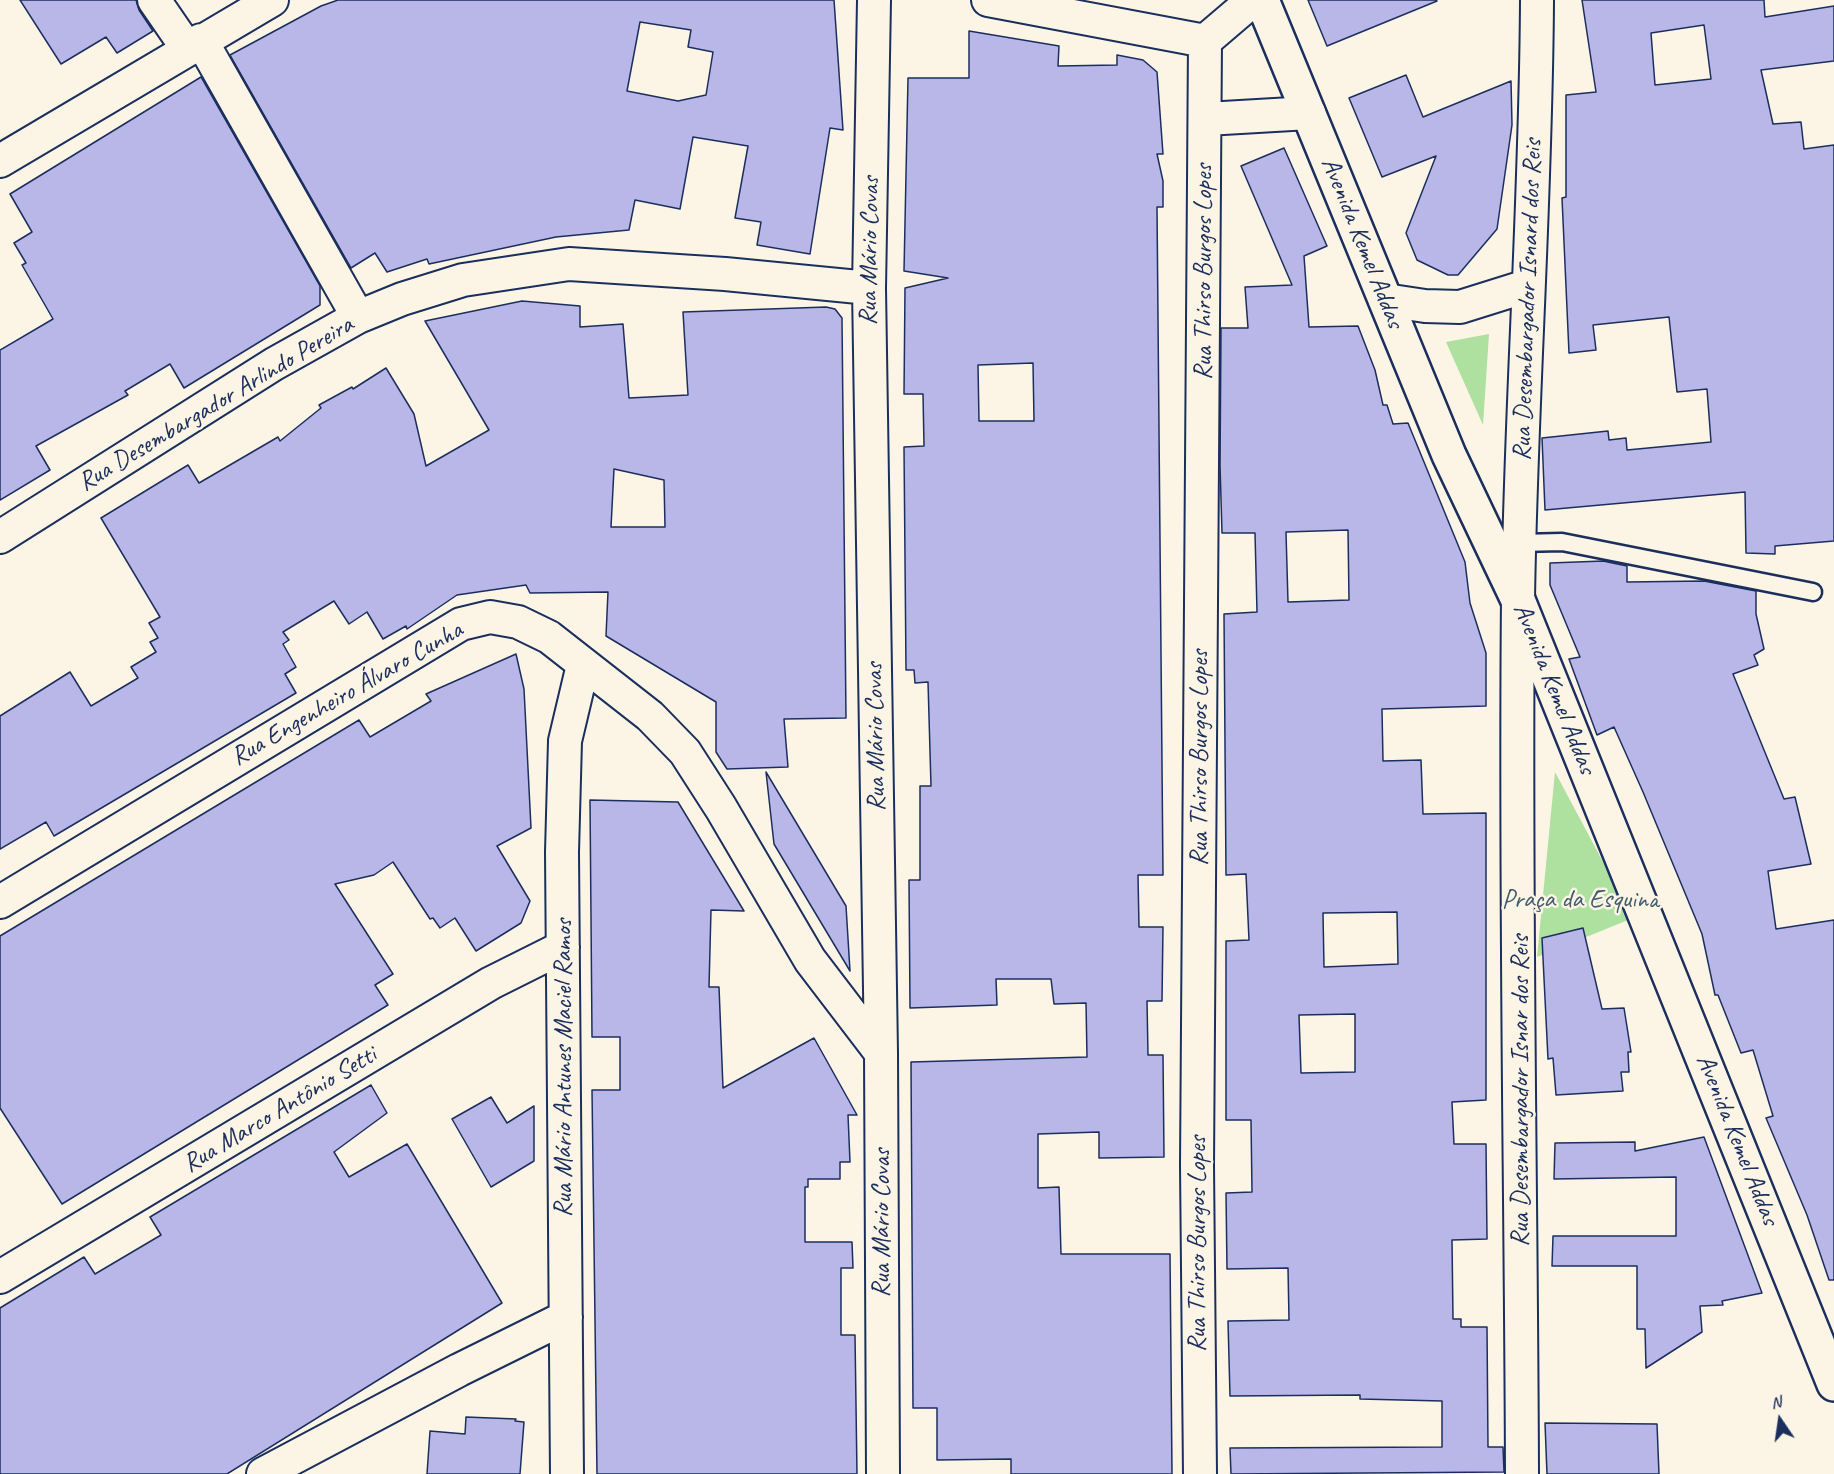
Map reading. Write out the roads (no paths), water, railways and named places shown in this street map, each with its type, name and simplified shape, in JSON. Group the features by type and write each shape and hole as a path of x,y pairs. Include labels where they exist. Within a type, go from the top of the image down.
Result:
{"main road":[{"name":"Avenida Kemel Addas","path":"1262,0 1449,454 1518,600 1834,1384"}],"street":[{"path":"154,0 194,44 358,317"},
{"path":"0,161 194,44 272,0"},
{"name":"Rua Mário Covas","path":"874,0 869,288 881,1053 883,1474"},
{"path":"988,0 1205,41 1253,0"},
{"name":"Rua Desembargador Isnard dos Reis","path":"1518,600 1527,286 1536,102 1537,0"},
{"name":"Rua Thirso Burgos Lopes","path":"1200,1474 1197,1153 1205,41"},
{"path":"1206,118 1309,113"},
{"name":"Rua Desembargador Arlindo Pereira","path":"0,537 274,364 358,317 402,299 463,280 569,264 725,274 869,288"},
{"path":"1385,300 1425,306 1460,307 1527,286"},
{"name":"Rua Desembargador Isnar dos Reis","path":"1518,600 1522,1474"},
{"name":"Rua Engenheiro Álvaro Cunha","path":"0,902 461,624 490,617 518,622 549,637 650,716 685,752 721,808 810,960 881,1053"},
{"name":"Rua Mário Antunes Maciel Ramos","path":"567,1474 562,947 565,741 583,665"},
{"name":"Rua Marco Antônio Setti","path":"0,1277 492,983 562,947"},
{"path":"264,1474 459,1370 566,1317"}],"lane":[{"path":"1520,543 1562,542 1813,592"}],"park label":[{"name":"Praça da Esquina","path":"1580,900"}]}
